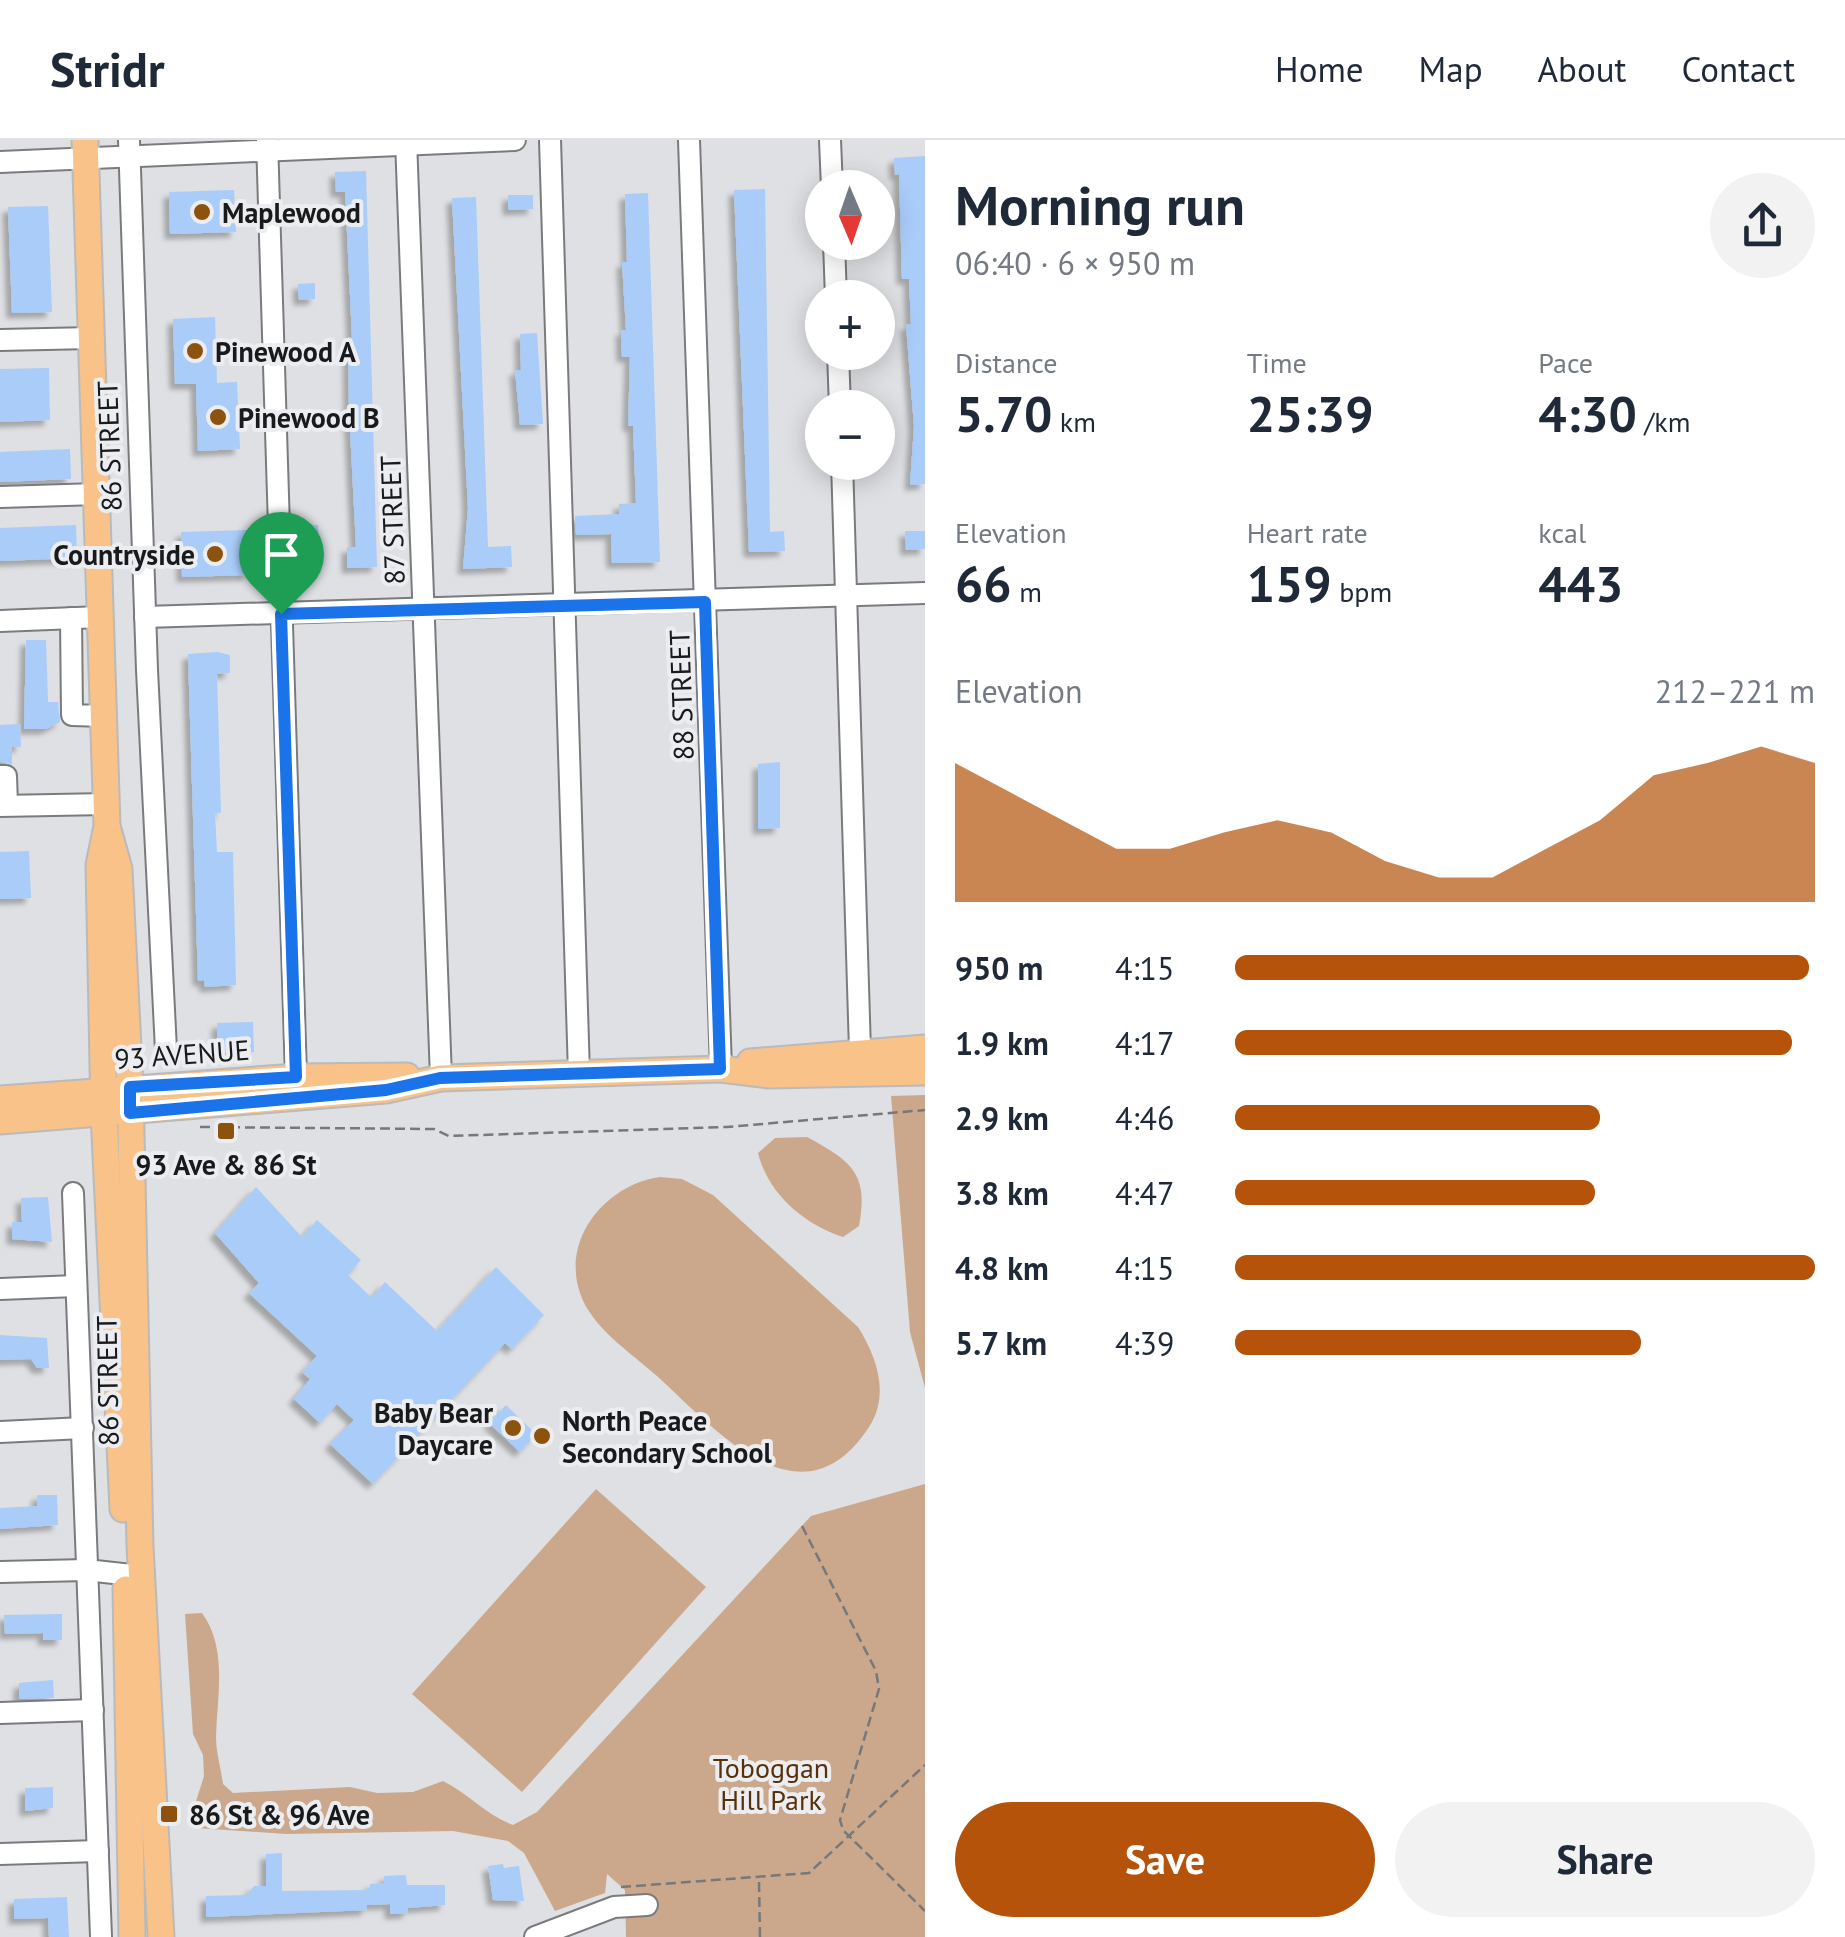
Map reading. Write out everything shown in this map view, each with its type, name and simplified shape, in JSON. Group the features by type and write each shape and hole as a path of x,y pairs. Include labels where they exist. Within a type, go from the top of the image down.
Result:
{"main road":[{"name":"86 STREET","path":"85,148 107,815 119,869 130,1100 132,1937"},
{"name":"86 STREET","path":"107,815 98,866 104,1102 133,1574 161,1937"},
{"name":"93 AVENUE","path":"720,1069 768,1058 925,1048"},
{"name":"93 AVENUE","path":"130,1100 296,1077 385,1073 434,1079 720,1069 769,1075 925,1072"},
{"name":"93 AVENUE","path":"0,1121 104,1102 386,1090 434,1079"},
{"name":"93 AVENUE","path":"0,1099 104,1102"}],"street":[{"path":"0,162 85,148 515,140"},
{"path":"550,140 579,1074"},
{"name":"88 STREET","path":"689,140 720,1069"},
{"path":"830,140 831,170"},
{"name":"87 STREET","path":"406,141 434,1079"},
{"path":"267,144 296,1077"},
{"name":"86 STREET","path":"129,147 144,617 166,1050"},
{"path":"0,340 92,338"},
{"path":"843,480 860,1051"},
{"path":"0,497 98,494"},
{"path":"144,617 925,593"},
{"path":"0,621 102,617"},
{"path":"71,618 72,716 104,716"},
{"path":"0,776 6,776 3,806 107,815"},
{"name":"86 STREET","path":"73,1193 101,1937"},
{"path":"0,1289 76,1286"},
{"path":"0,1432 83,1428"},
{"path":"0,1572 86,1570 133,1574"},
{"path":"0,1714 93,1710"},
{"path":"0,1854 98,1851"},
{"path":"535,1937 614,1907 647,1905"}],"path":[{"path":"193,1126 434,1129 450,1136 738,1126 925,1110"},
{"path":"802,1526 876,1671 877,1704 840,1820 852,1838 925,1911"},
{"path":"614,1907 618,1889 630,1884 759,1880 809,1873 852,1838 925,1766"},
{"path":"759,1880 760,1937"}],"green space":[{"path":"925,1095 925,1388 910,1332 891,1096"},
{"path":"807,1137 845,1162 859,1181 859,1226 843,1237 814,1224 789,1205 763,1168 758,1153 775,1138"},
{"path":"660,1177 682,1179 713,1195 858,1327 879,1376 879,1402 869,1427 843,1457 815,1470 787,1470 759,1460 705,1421 613,1339 585,1305 576,1272 583,1234 593,1217 623,1190"},
{"name":"Toboggan Hill Park","path":"925,1484 925,1937 626,1937 625,1890 607,1874 605,1893 555,1911 524,1853 508,1841 453,1831 286,1834 196,1828 191,1817 204,1776 203,1755 193,1734 185,1614 202,1613 215,1642 219,1673 217,1749 223,1784 233,1793 350,1787 377,1793 413,1792 443,1781 513,1825 537,1812 811,1516"},
{"path":"596,1489 706,1587 522,1792 412,1694"}],"building":[{"path":"925,156 925,484 910,485 914,426 906,325 911,324 909,279 902,279 899,174 895,175 894,158"},
{"path":"366,171 377,567 347,568 347,547 356,547 349,409 348,337 352,337 345,192 336,192 335,172"},
{"path":"765,189 770,532 784,531 785,551 749,552 734,190"},
{"name":"Maplewood","path":"234,190 236,232 170,234 169,192"},
{"path":"648,193 660,562 612,563 611,534 576,535 575,516 619,514 619,504 636,503 633,426 628,426 630,357 622,357 621,330 626,330 622,262 627,262 625,194"},
{"path":"508,195 533,195 533,209 508,210"},
{"path":"476,197 488,547 511,546 512,567 463,569 468,508 452,198"},
{"path":"48,206 52,312 12,313 8,207"},
{"path":"315,283 315,299 299,300 298,284"},
{"path":"215,317 217,383 237,382 240,449 198,451 196,384 175,384 173,319"},
{"path":"537,333 543,424 520,425 515,370 521,370 520,334"},
{"path":"49,368 50,420 0,422 0,369"},
{"path":"70,449 71,479 0,482 0,452"},
{"path":"76,525 77,558 0,561 0,528"},
{"path":"318,525 319,540 302,541 301,526"},
{"name":"Countryside","path":"247,530 249,575 182,577 181,532"},
{"path":"905,531 925,531 925,549 906,550"},
{"path":"26,640 46,640 48,702 58,702 60,722 46,729 24,729"},
{"path":"188,654 230,655 230,673 217,674 221,813 215,813 217,852 233,852 236,985 205,987 204,980 198,981"},
{"path":"20,724 21,747 12,747 12,764 0,762 0,725"},
{"path":"780,762 780,828 758,829 758,764"},
{"path":"29,851 31,898 0,899 0,852"},
{"path":"253,1022 254,1052 218,1053 217,1023"},
{"path":"256,1187 302,1237 317,1220 361,1260 348,1275 372,1298 385,1282 437,1331 496,1267 544,1315 512,1349 505,1343 373,1484 330,1444 354,1420 337,1404 320,1423 294,1399 310,1379 302,1372 317,1356 249,1293 259,1283 215,1233"},
{"path":"48,1197 52,1242 12,1239 12,1222 22,1222 21,1198"},
{"path":"0,1335 47,1338 49,1368 37,1368 31,1359 0,1360"},
{"name":"Baby Bear Daycare","path":"506,1405 536,1434 520,1452 489,1423"},
{"path":"37,1495 57,1495 58,1525 0,1529 0,1508 37,1506"},
{"path":"62,1614 62,1640 43,1640 43,1633 5,1634 4,1615"},
{"path":"53,1680 54,1698 19,1699 19,1683"},
{"path":"53,1787 53,1808 25,1811 25,1788"},
{"path":"282,1853 282,1891 370,1890 370,1884 384,1883 384,1876 406,1875 407,1885 445,1885 445,1905 408,1908 408,1913 390,1914 390,1904 367,1905 367,1910 206,1917 206,1896 247,1895 254,1886 266,1886 266,1854"},
{"path":"503,1864 504,1868 519,1866 524,1901 493,1900 488,1866"},
{"path":"67,1897 69,1937 49,1937 48,1918 14,1919 14,1899"}],"place":[{"name":"Maplewood","path":"202,212"},
{"name":"Pinewood A","path":"195,351"},
{"name":"Pinewood B","path":"218,417"},
{"name":"Countryside","path":"215,554"},
{"name":"93 Ave & 86 St","path":"226,1131"},
{"name":"Baby Bear Daycare","path":"513,1428"},
{"name":"North Peace Secondary School","path":"542,1436"},
{"name":"86 St & 96 Ave","path":"169,1814"}],"route":[{"path":"705,602 720,1069 440,1078 386,1090 130,1113 130,1087 296,1077 281,614 705,602"}]}
